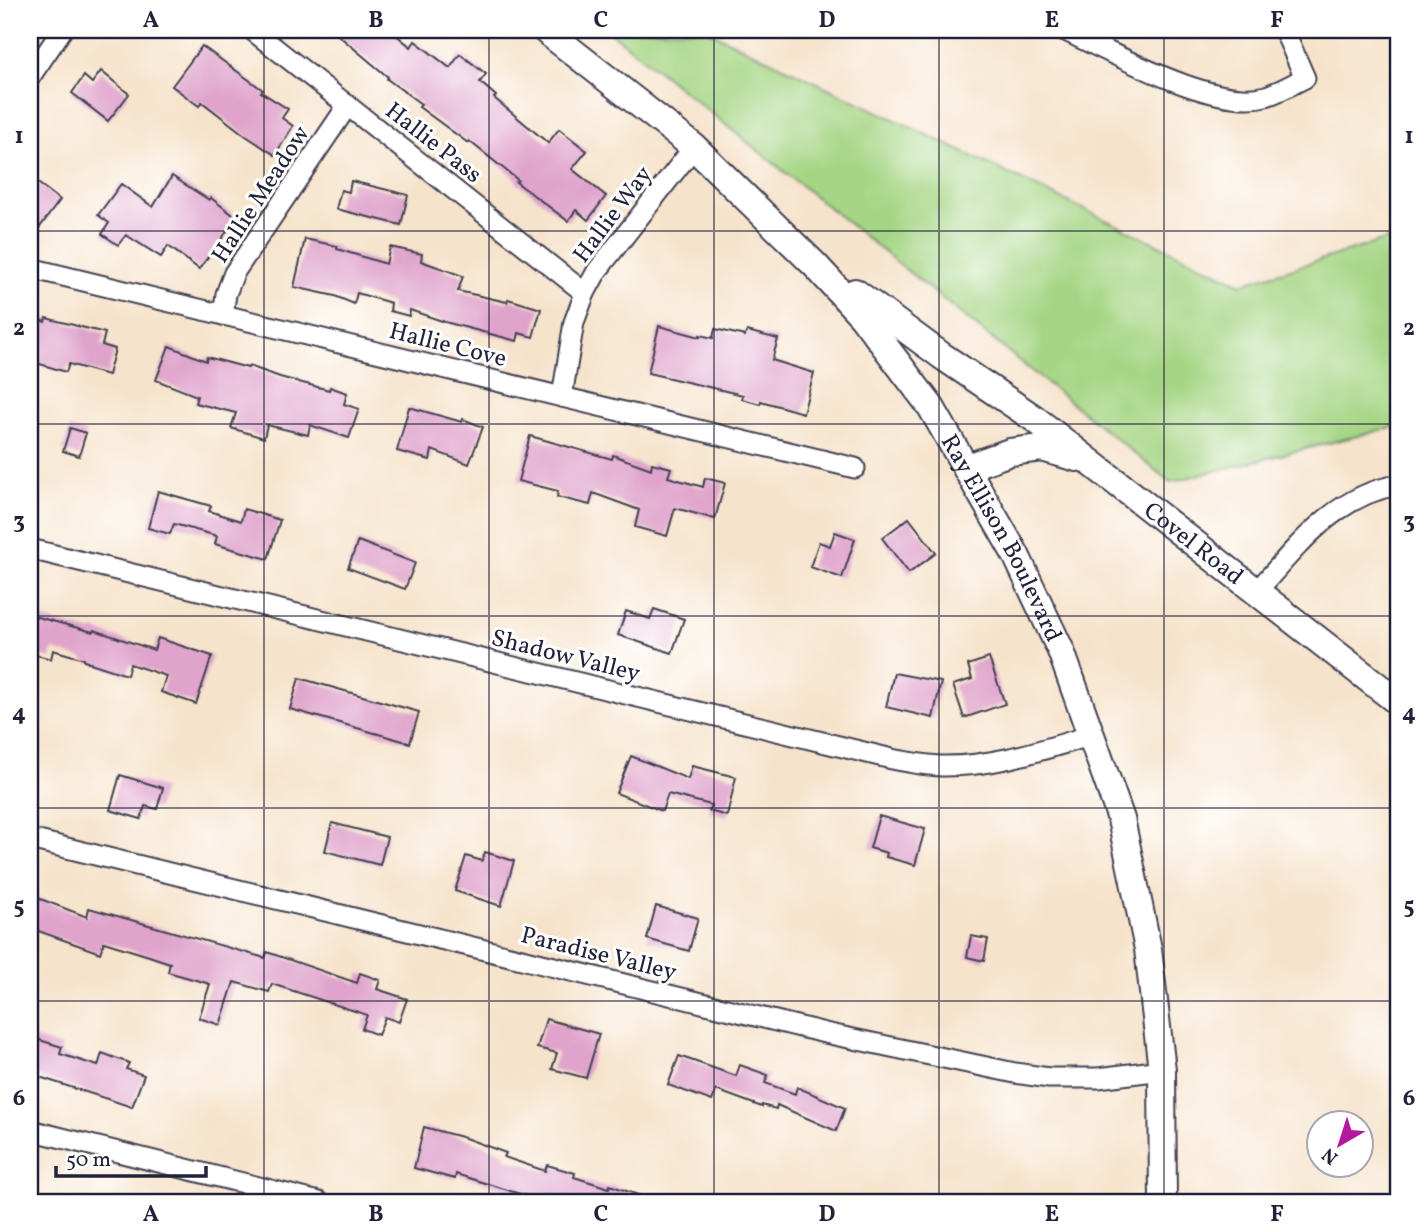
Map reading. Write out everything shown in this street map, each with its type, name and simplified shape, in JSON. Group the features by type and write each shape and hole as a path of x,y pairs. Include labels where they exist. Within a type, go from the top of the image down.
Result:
{"street":[{"path":"30,77 62,30"},
{"name":"Hallie Pass","path":"253,30 585,293"},
{"name":"Ray Ellison Boulevard","path":"545,30 694,147 815,265 862,316 931,407 968,467 1022,566 1061,651 1093,735 1121,819 1134,877 1148,948 1162,1070 1163,1202"},
{"path":"1063,30 1188,87 1232,98 1264,96 1305,78 1284,30"},
{"name":"Hallie Meadow","path":"223,315 226,294 234,273 348,105"},
{"name":"Hallie Way","path":"562,397 574,321 585,293 597,271 694,147"},
{"path":"815,265 1092,462"},
{"name":"Hallie Cove","path":"30,268 855,468"},
{"name":"Covel Road","path":"968,467 1010,452 1042,448 1092,462 1398,702"},
{"path":"1257,592 1302,542 1342,505 1379,488 1398,485"},
{"name":"Shadow Valley","path":"30,549 892,759 944,766 976,764 1008,759 1093,735"},
{"name":"Paradise Valley","path":"30,839 825,1033 1015,1073 1049,1078 1098,1078 1162,1070"},
{"path":"30,1130 318,1202"}],"green space":[{"path":"608,30 706,30 1241,284 1398,236 1398,426 1170,482"}],"building":[{"path":"332,30 390,30 411,47 415,41 450,68 460,54 486,74 480,82 496,96 494,98 548,143 559,129 587,151 572,169 606,196 588,220 576,210 568,221 516,182 518,180 469,141 468,143 419,107 421,104 387,79 388,77"},
{"path":"202,46 263,90 261,92 288,109 282,118 293,126 275,155 202,102 199,106 172,86"},
{"path":"101,71 129,94 108,121 72,93 84,76 92,83"},
{"path":"172,176 209,200 211,198 237,218 199,269 168,246 161,257 126,235 118,245 102,234 109,223 98,215 121,184 153,207"},
{"path":"30,177 60,200 40,227 30,219"},
{"path":"351,181 408,195 401,225 336,209 341,190 349,192"},
{"path":"305,239 337,246 337,249 386,264 390,247 422,254 421,261 463,276 458,291 507,302 508,299 541,309 533,337 519,333 517,341 410,310 409,316 390,311 391,303 357,293 354,304 335,296 294,287"},
{"path":"30,316 45,322 46,318 105,333 102,345 115,349 108,375 69,364 66,372 30,361"},
{"path":"659,326 700,337 713,338 715,329 745,336 747,331 778,339 772,360 814,373 803,413 761,401 760,404 742,399 743,395 648,373"},
{"path":"169,346 206,361 207,357 248,368 249,366 280,377 347,393 344,404 359,409 349,438 310,425 308,435 267,425 264,438 231,428 236,413 195,403 197,396 156,380"},
{"path":"409,407 462,422 463,419 483,427 469,464 432,450 430,460 397,451"},
{"path":"70,428 86,433 79,456 63,451"},
{"path":"530,436 612,459 613,455 651,469 652,463 671,468 668,477 703,487 705,478 725,483 715,519 675,508 667,536 635,527 639,510 593,493 590,505 557,497 558,491 518,481"},
{"path":"158,491 211,506 209,511 241,521 244,509 280,520 268,559 215,544 217,536 174,524 170,534 148,528"},
{"path":"909,518 936,553 909,573 882,538"},
{"path":"835,532 855,539 842,578 810,567 819,542 830,546"},
{"path":"358,541 415,563 405,589 348,568"},
{"path":"654,609 684,619 672,653 618,635 626,611 650,619"},
{"path":"30,615 93,632 94,630 154,650 158,638 212,656 196,704 161,692 166,676 130,664 127,675 53,650 51,659 33,654 35,646 30,645"},
{"path":"989,658 1005,704 964,718 953,685 972,679 968,665"},
{"path":"894,673 941,682 933,718 886,707"},
{"path":"299,678 419,712 410,743 290,709"},
{"path":"631,756 688,779 692,766 736,777 727,816 709,811 711,805 668,794 662,811 616,793"},
{"path":"120,775 163,788 157,809 145,806 141,819 110,810"},
{"path":"879,816 925,829 915,865 886,857 887,853 870,848"},
{"path":"332,823 387,837 380,865 325,851"},
{"path":"485,852 514,861 501,906 455,891 466,856 482,861"},
{"path":"30,895 87,917 89,908 265,958 267,952 357,983 360,973 380,980 377,989 407,999 399,1022 385,1017 378,1035 362,1029 367,1015 272,984 269,992 234,982 220,1025 199,1018 210,984 168,972 170,963 104,942 100,953 30,928"},
{"path":"656,906 698,918 689,951 647,939"},
{"path":"971,936 988,939 984,961 967,957"},
{"path":"546,1019 599,1034 586,1078 552,1069 557,1053 537,1048"},
{"path":"30,1037 62,1047 60,1054 98,1066 102,1053 129,1063 126,1069 144,1075 132,1107 30,1074"},
{"path":"679,1056 736,1076 740,1065 768,1075 765,1083 795,1094 797,1087 845,1108 836,1131 777,1105 776,1109 762,1107 716,1090 712,1101 668,1085"},
{"path":"424,1127 465,1138 506,1153 504,1157 545,1171 547,1165 575,1173 574,1177 609,1188 610,1185 652,1202 587,1202 571,1197 569,1202 546,1202 456,1174 455,1179 414,1168"}]}
